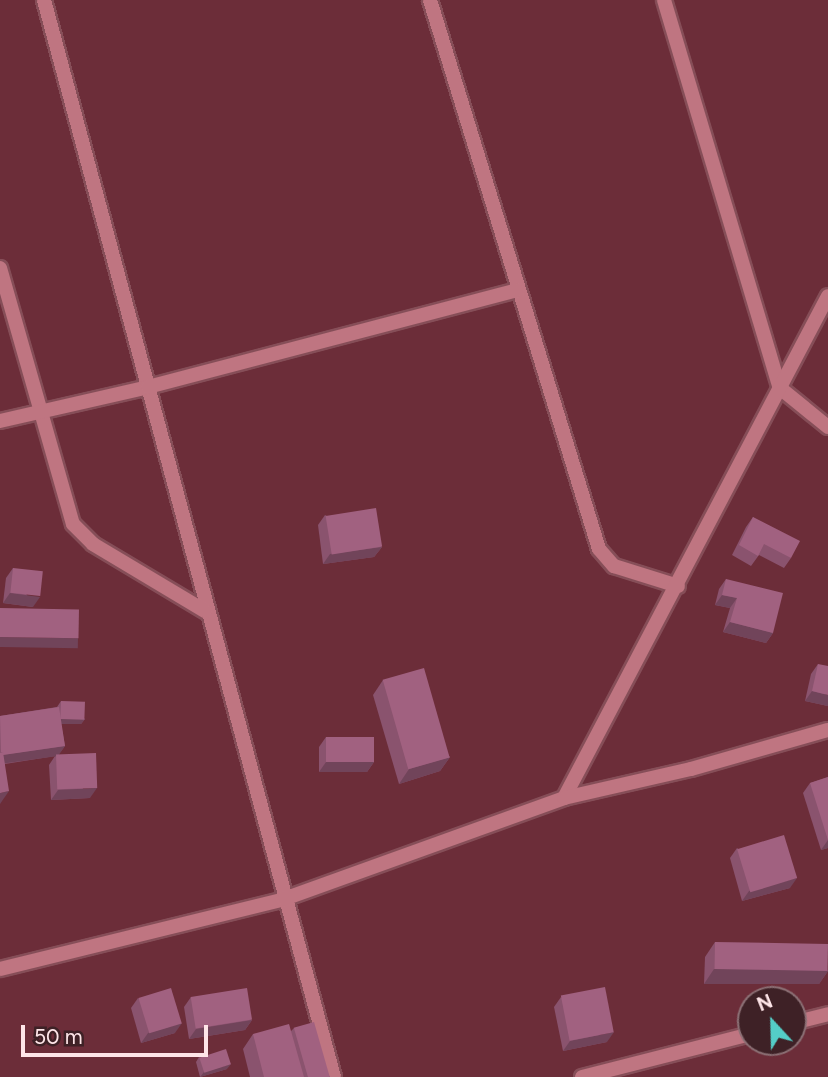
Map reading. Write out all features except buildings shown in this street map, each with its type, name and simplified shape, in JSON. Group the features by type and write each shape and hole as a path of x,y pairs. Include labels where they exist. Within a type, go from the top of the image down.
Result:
{"street":[{"path":"44,0 205,611 334,1077"},
{"path":"430,0 598,549 614,566 678,586"},
{"path":"664,0 780,388 828,427"},
{"path":"0,268 73,524 93,544 205,611"},
{"path":"0,421 148,387 517,290"},
{"path":"564,798 678,586 828,296"},
{"path":"0,969 284,899 564,798 691,769 828,730"},
{"path":"807,1019 828,1014"},
{"path":"582,1077 737,1038"}]}
